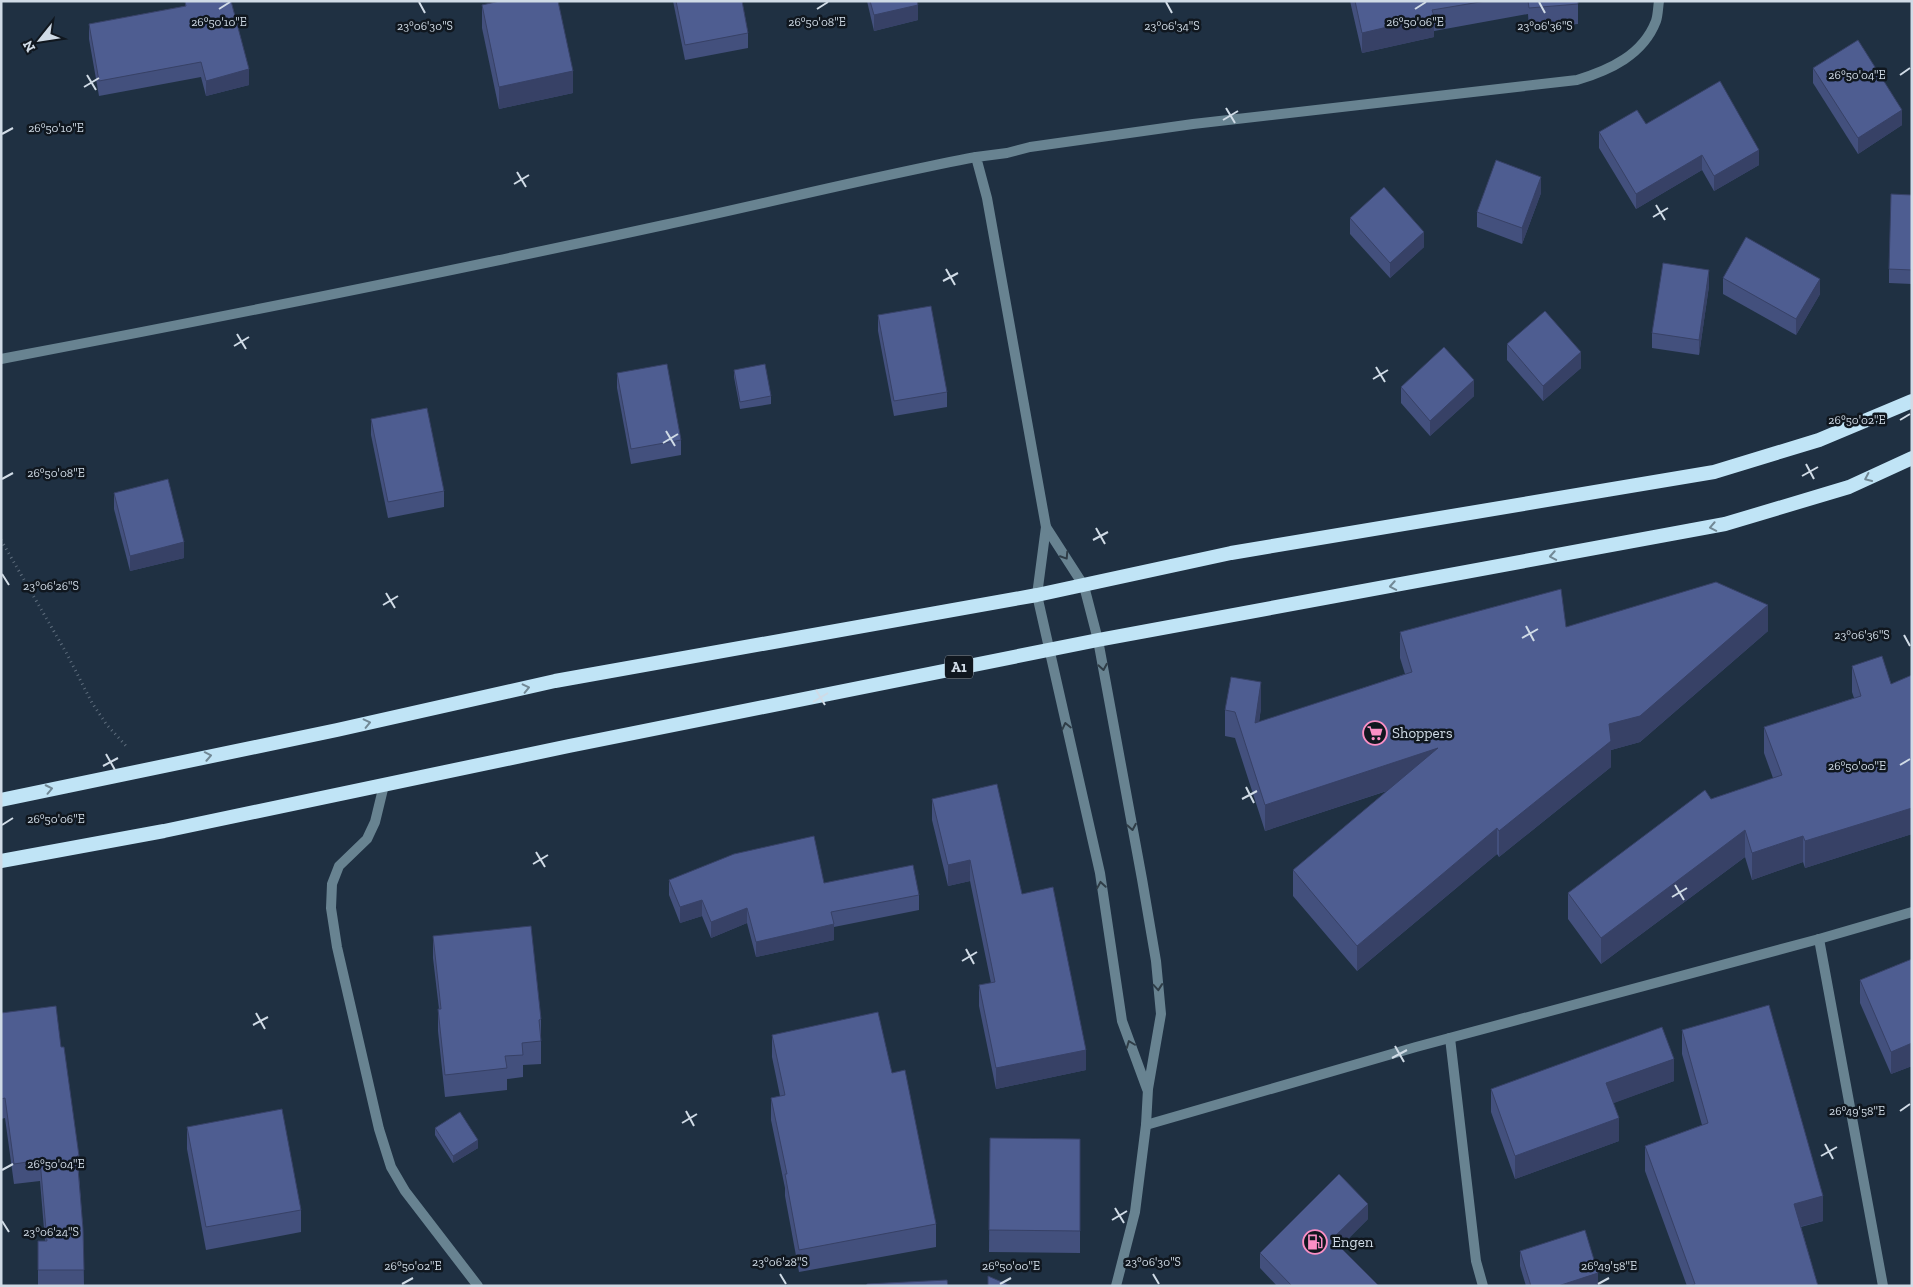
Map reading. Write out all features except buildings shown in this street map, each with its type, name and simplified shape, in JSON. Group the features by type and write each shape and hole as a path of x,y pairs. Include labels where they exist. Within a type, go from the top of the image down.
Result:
{"highway":[{"path":"1,800 145,768 337,730 554,681 1037,595 1231,553 1714,472 1819,440 1912,401"},
{"name":"A1","path":"1,862 164,831 569,746 1049,649 1725,524 1848,487 1912,458"}],"street":[{"path":"1,359 314,299 672,224 895,172 1007,153 1030,147 1193,124 1577,80 1600,73 1634,54 1657,20 1658,1"},
{"path":"976,157 987,198 1046,527 1037,595 1100,873 1122,1021 1148,1090"},
{"path":"1046,527 1084,586 1098,640 1156,961 1161,1014 1148,1090 1146,1125 1135,1212 1116,1286"},
{"path":"384,785 375,822 367,839 339,866 332,884 331,908 337,947 379,1129 392,1167 405,1191 478,1286"},
{"path":"1146,1125 1450,1038 1819,939 1912,912"},
{"path":"1819,939 1883,1286"},
{"path":"1450,1038 1476,1261 1482,1285"}],"path":[{"path":"1,540 67,654 92,703 107,725 145,768"}],"place":[{"name":"Shoppers","path":"1375,733"},
{"name":"Engen","path":"1315,1242"}]}
